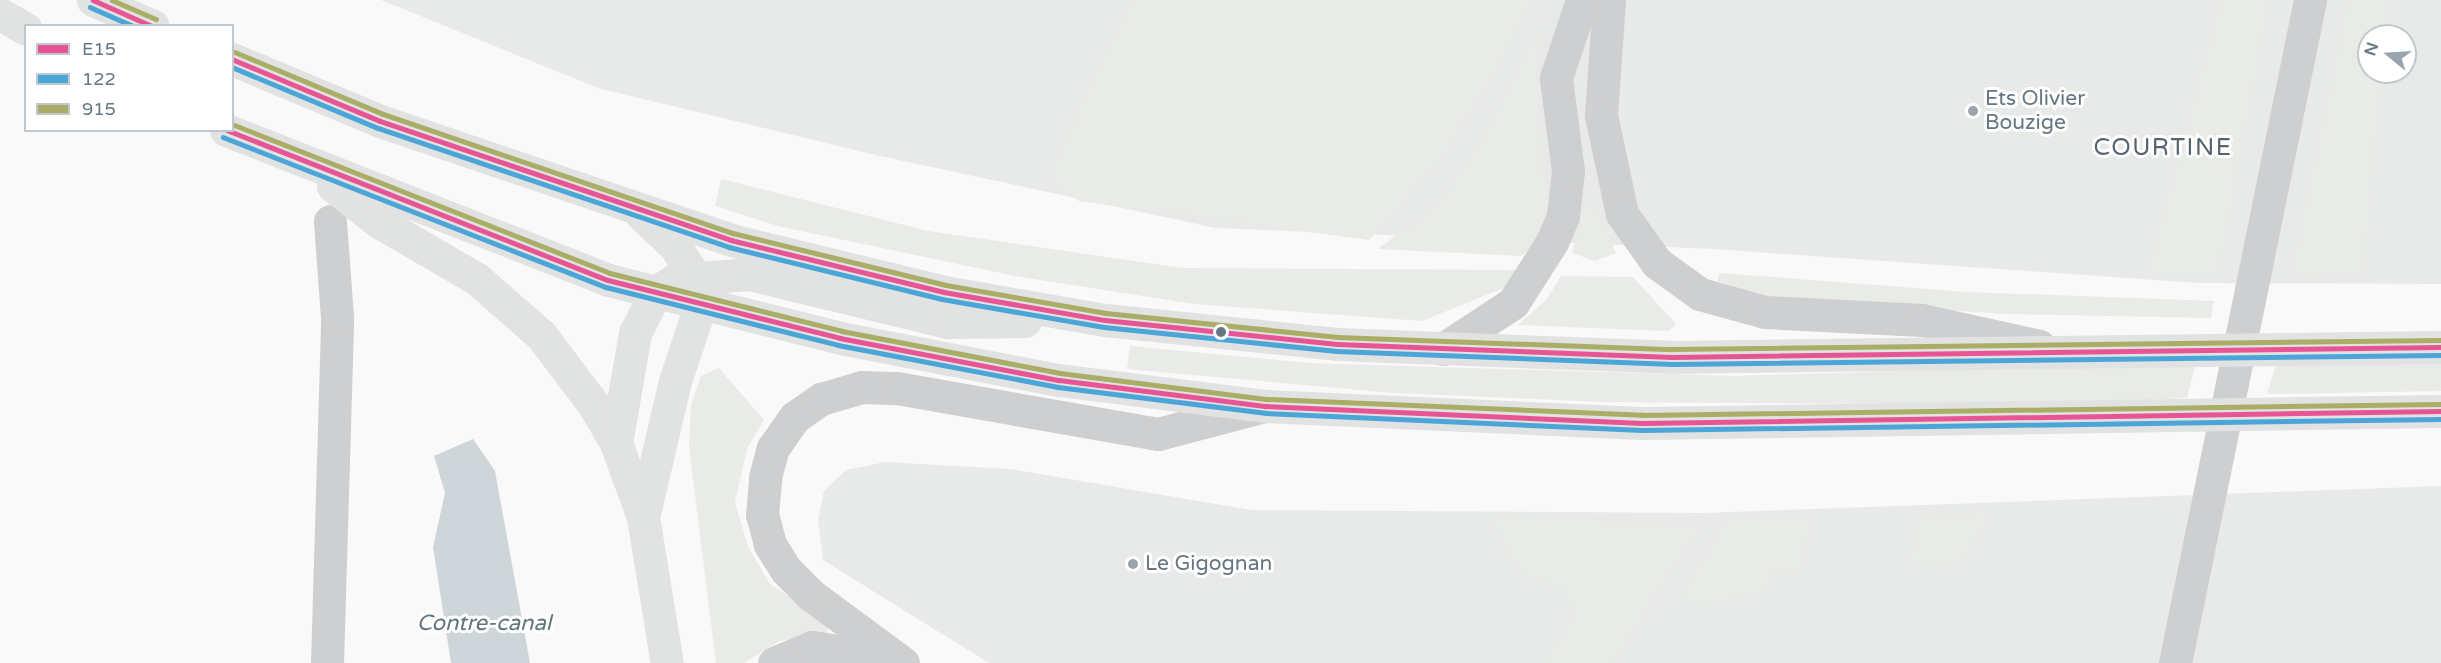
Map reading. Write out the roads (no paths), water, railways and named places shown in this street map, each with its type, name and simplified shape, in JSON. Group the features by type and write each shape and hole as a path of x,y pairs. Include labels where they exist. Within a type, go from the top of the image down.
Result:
{"main road":[{"path":"93,0 148,24"},
{"path":"0,14 24,28"},
{"path":"234,60 380,121 730,240 836,268 1105,320 1221,335 1443,349 1672,357 2079,355 2441,347"},
{"path":"231,132 308,166 608,280 656,292"},
{"path":"308,166 379,222 477,279 541,335 616,443 643,517 668,663"},
{"path":"633,206 675,246 698,290 643,517"},
{"path":"698,290 749,274 948,322 1105,320"},
{"path":"616,443 635,333 656,292 675,280 698,290 941,359 1059,380 1266,406 1642,423 2441,411"}],"street":[{"path":"1443,349 1513,303 1552,242 1563,216 1568,171 1556,78 1582,0"},
{"path":"1609,0 1601,115 1622,213 1657,263 1700,294 1765,312 1922,320 2079,355"},
{"path":"2175,663 2310,0"},
{"path":"327,663 337,317 330,221"},
{"path":"901,661 811,595 786,570 770,544 762,515 765,477 773,448 804,411 822,399 862,387 897,388 1158,434 1266,406"},
{"path":"774,663 813,647 901,661"}],"water":[{"name":"Contre-canal","path":"473,439 495,471 530,663 451,663 433,547 445,493 434,456"}],"place":[{"name":"Ets Olivier Bouzige","path":"1973,111"},
{"name":"Le Gigognan","path":"1133,564"}],"district":[{"name":"COURTINE","path":"2163,148"}]}
